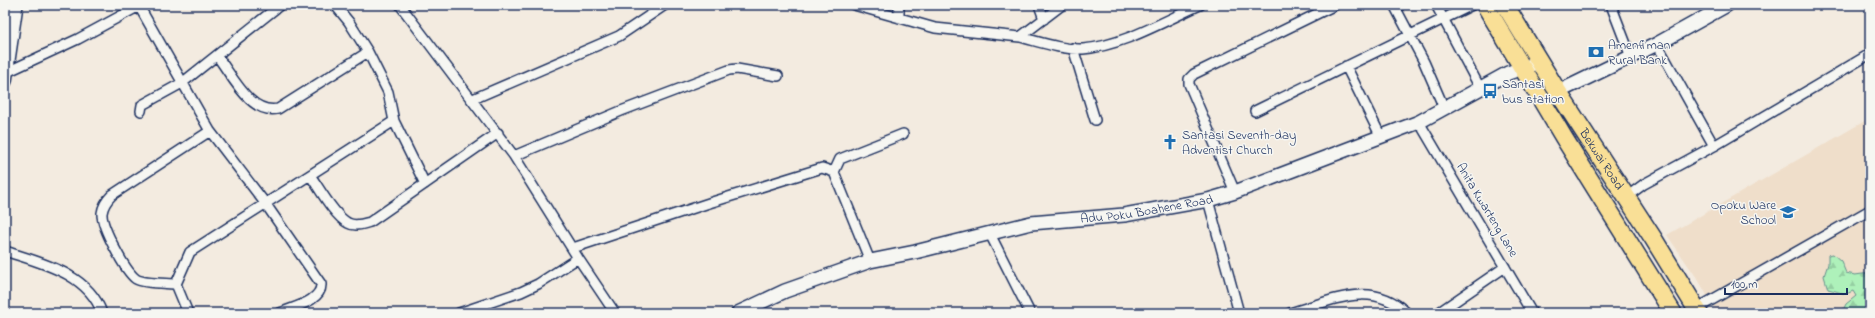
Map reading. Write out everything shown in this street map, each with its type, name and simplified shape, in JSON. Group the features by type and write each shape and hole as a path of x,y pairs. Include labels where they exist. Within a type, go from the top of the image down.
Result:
{"highway":[{"name":"Bekwai Road","path":"1485,5 1672,313"},
{"name":"Bekwai Road","path":"1505,5 1625,198 1653,238 1697,311"},
{"path":"1633,249 1653,238"}],"street":[{"path":"6,76 16,5"},
{"path":"141,111 142,105 182,84 280,5"},
{"path":"335,5 349,22 368,52 388,92 394,121 425,184"},
{"path":"400,5 498,133 615,313"},
{"path":"473,99 619,36 665,5"},
{"path":"854,5 935,28 1020,36 1083,49 1122,39 1200,5"},
{"path":"899,5 899,18"},
{"path":"1039,5 1044,19"},
{"path":"1020,36 1062,5"},
{"path":"1235,192 1189,84 1189,79 1194,74 1335,5"},
{"path":"1394,5 1410,35 1444,108"},
{"path":"1436,5 1480,88"},
{"path":"1255,111 1472,5"},
{"path":"1611,5 1631,57"},
{"path":"1558,92 1657,44 1726,5"},
{"path":"6,76 140,6 182,84 210,131 265,203 321,284 321,289 317,297 280,313"},
{"path":"1657,44 1714,146"},
{"path":"1073,48 1095,120"},
{"path":"217,56 250,100 257,107 270,110 278,109 368,52"},
{"path":"1625,198 1644,184 1714,146 1870,54"},
{"name":"Adu Poku Boahene Road","path":"738,313 785,291 870,261 990,234 1031,223 1124,215 1208,200 1235,192 1419,122 1480,88 1522,67 1540,62"},
{"path":"1346,66 1381,137"},
{"path":"514,156 621,111 732,69 778,76"},
{"path":"188,313 176,284 190,252 394,121"},
{"name":"Anita Kwarteng Lane","path":"1419,122 1532,313"},
{"path":"176,284 141,280 134,277 121,260 102,219 104,206 112,195 210,131"},
{"path":"310,175 340,217 352,225 370,222 498,133"},
{"path":"870,261 834,172 840,159 903,134"},
{"path":"573,248 709,203 822,168 834,172"},
{"path":"1208,200 1239,313"},
{"path":"1697,311 1870,210"},
{"path":"990,234 1030,313"},
{"path":"5,251 49,266 78,280 91,292 102,313"},
{"path":"459,313 521,292 538,284 578,258"},
{"path":"1438,313 1505,268"},
{"path":"1290,313 1357,294 1378,295 1396,303 1407,313"}],"shaded area":[{"name":"Opoku Ware School","path":"1870,118 1870,313 1717,313 1699,281 1667,235"}],"green space":[{"path":"1833,254 1841,261 1846,273 1855,275 1870,273 1870,312 1842,312 1846,304 1856,296 1853,291 1846,294 1828,289 1824,276 1828,264 1828,255"}],"place":[{"name":"Amenfiman Rural Bank","path":"1596,52"},
{"name":"Santasi bus station","path":"1490,91"},
{"name":"Santasi Seventh-day Adventist Church","path":"1170,142"},
{"name":"Opoku Ware School","path":"1788,212"}]}
